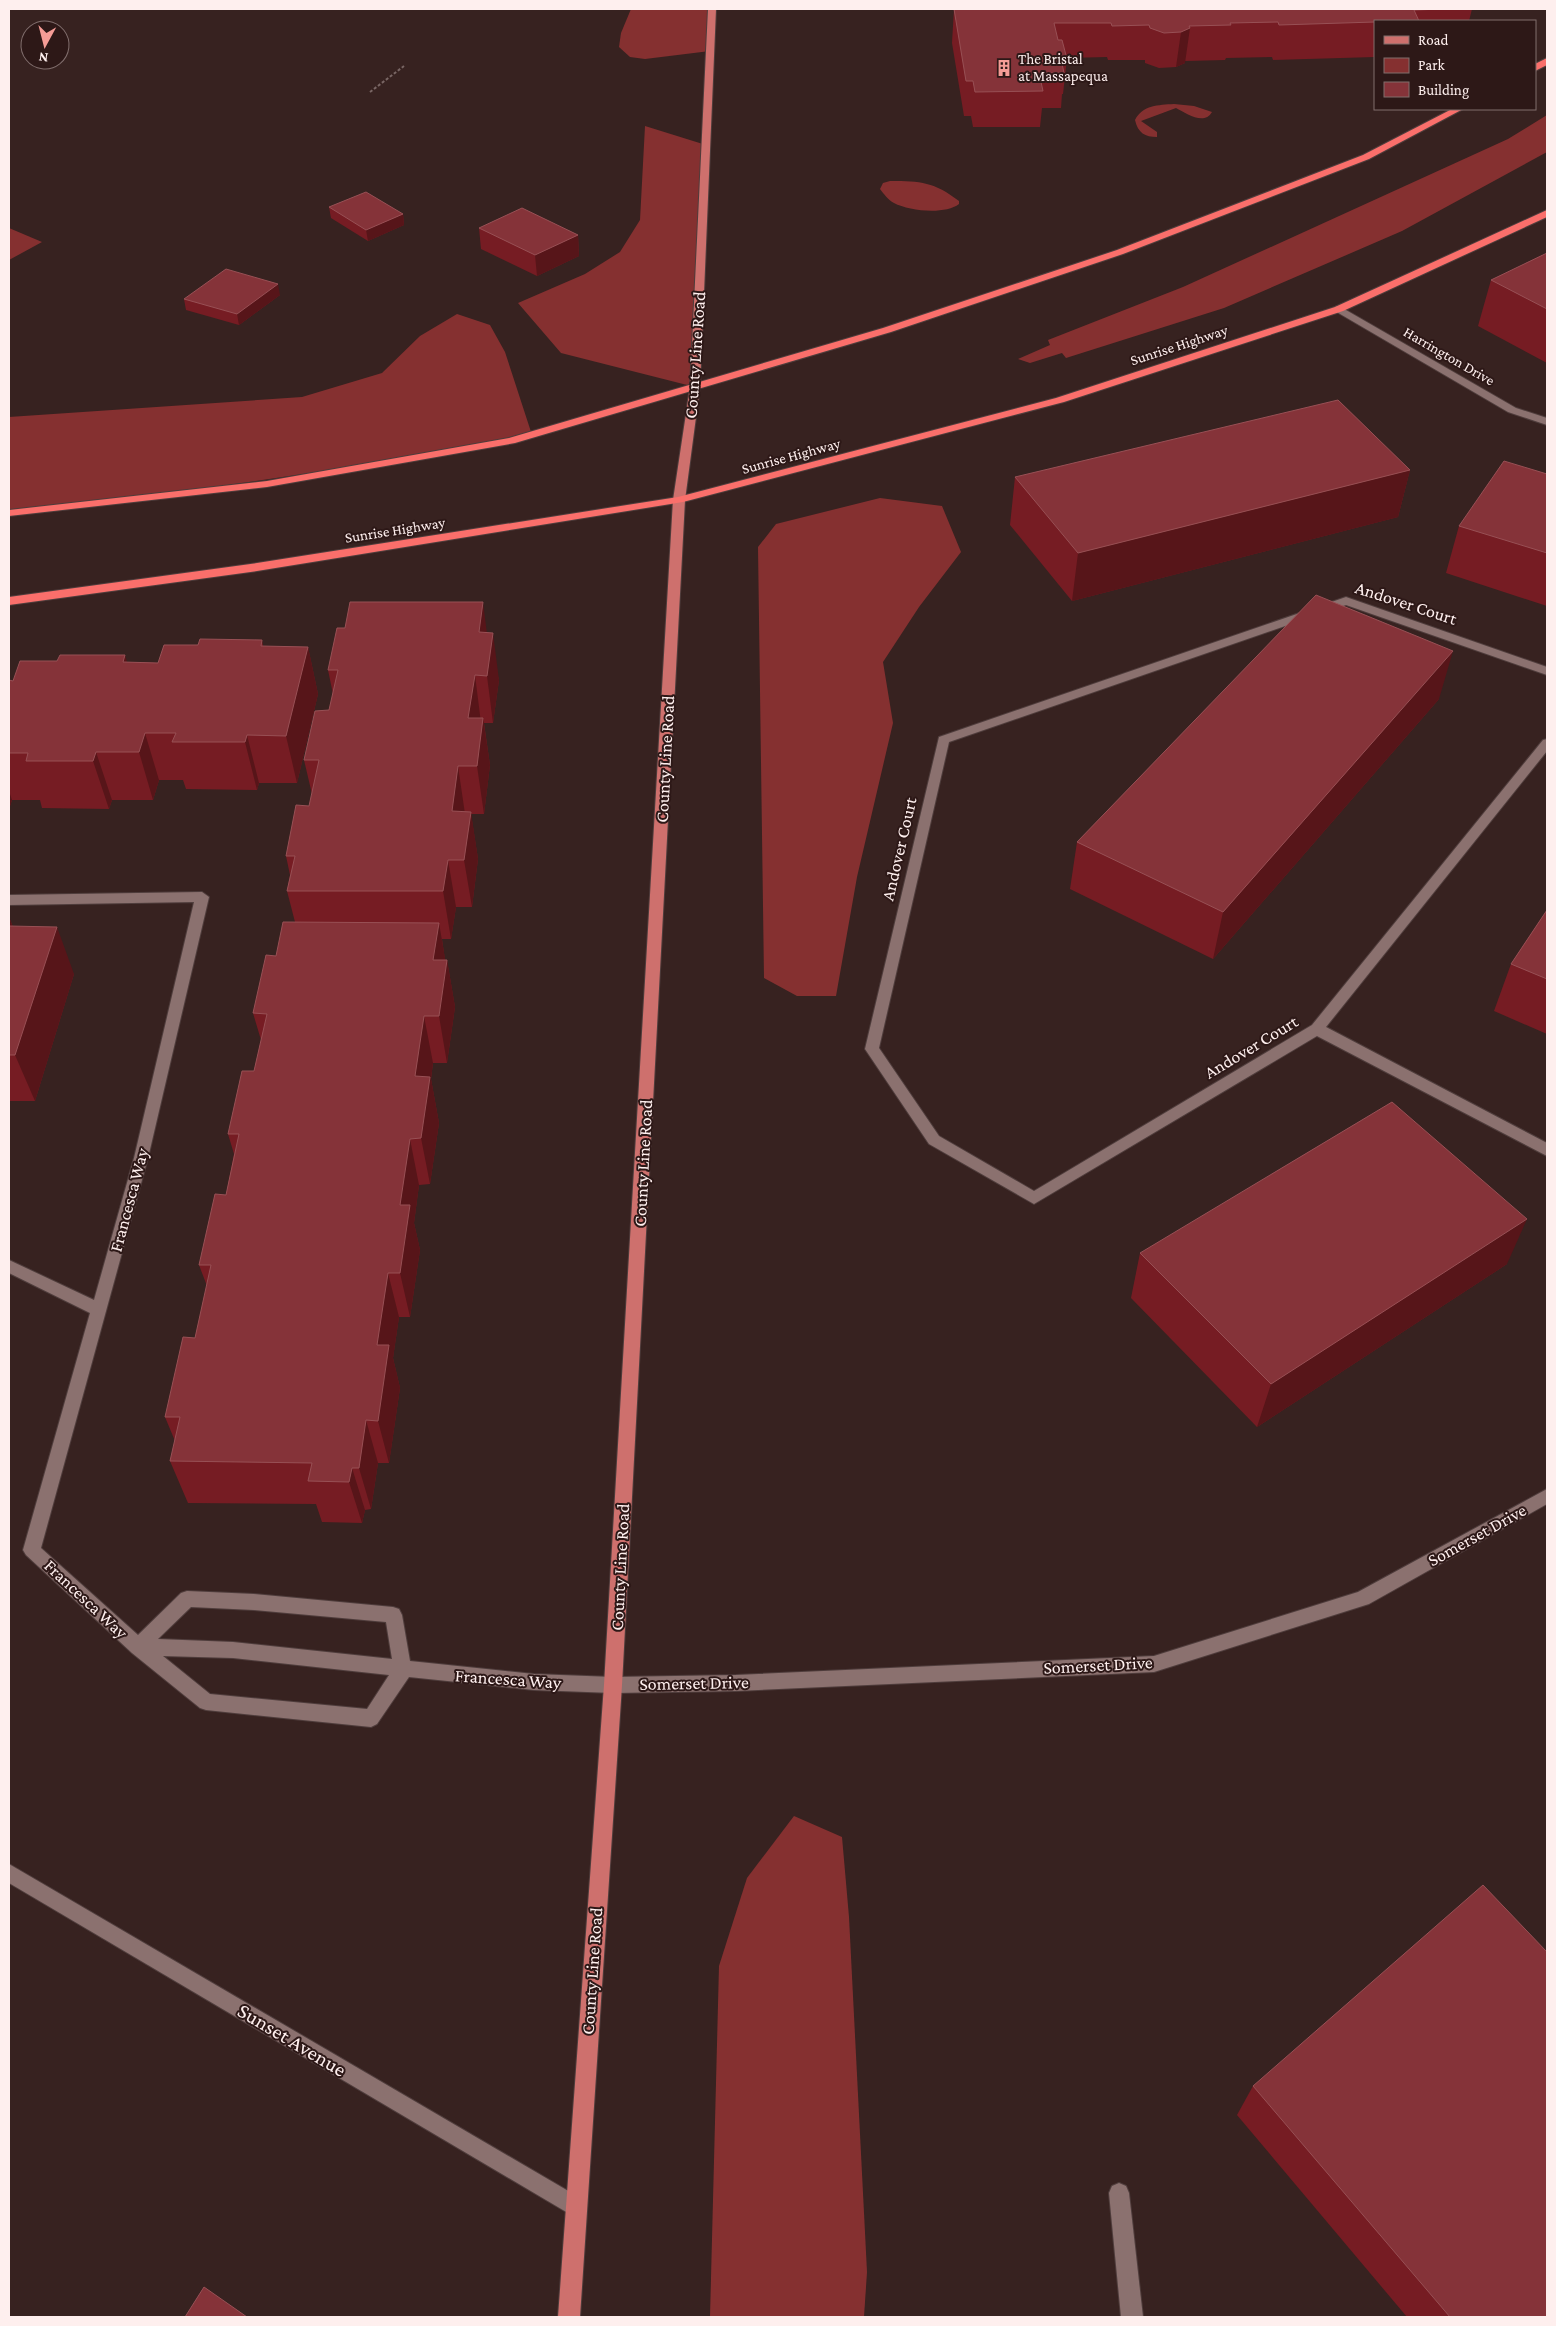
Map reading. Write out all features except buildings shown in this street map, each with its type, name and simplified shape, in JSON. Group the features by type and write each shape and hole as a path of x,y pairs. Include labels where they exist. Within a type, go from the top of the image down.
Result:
{"highway":[{"path":"1536,67 1547,61"},
{"path":"9,513 267,484 511,441 887,330 1120,252 1366,157 1456,110"},
{"name":"Sunrise Highway","path":"9,601 257,567 679,500 1060,400 1339,309 1547,213"}],"main road":[{"name":"County Line Road","path":"569,2317 575,2206 613,1685 679,500 695,387 712,9"}],"street":[{"name":"Harrington Drive","path":"1339,309 1512,410 1547,422"},
{"name":"Andover Court","path":"1547,671 1346,601 942,740 872,1049 934,1140 1034,1198 1317,1029 1547,743"},
{"name":"Francesca Way","path":"9,900 202,898 140,1158 32,1550 138,1647 206,1702 371,1718 403,1670 393,1615 254,1602 187,1599 138,1647"},
{"name":"Andover Court","path":"1317,1029 1547,1150"},
{"path":"9,1266 99,1310"},
{"name":"Somerset Drive","path":"613,1685 736,1682 1154,1664 1363,1598 1547,1496"},
{"name":"Francesca Way","path":"138,1647 233,1650 403,1670 534,1682 613,1685"},
{"name":"Sunset Avenue","path":"9,1873 575,2206"},
{"path":"1119,2193 1132,2317"}],"path":[{"path":"370,92 404,66"}],"green space":[{"path":"631,9 712,9 710,51 645,59 630,57 619,47 621,33"},
{"path":"1174,104 1194,106 1212,112 1209,116 1200,118 1176,108 1141,121 1157,132 1157,137 1146,135 1140,131 1135,120 1142,111 1152,107"},
{"path":"1547,115 1547,152 1402,231 1224,308 1066,358 1062,353 1030,363 1018,359 1050,345 1048,340 1183,287 1508,139"},
{"path":"645,126 706,145 695,387 561,353 518,303 585,274 620,252 640,220"},
{"path":"890,181 919,182 934,186 959,201 959,204 945,210 936,211 917,210 901,206 886,197 880,189 883,183"},
{"path":"9,228 42,242 9,260"},
{"path":"457,314 490,325 505,352 532,435 271,479 9,512 9,417 302,397 382,373 420,336"},
{"path":"880,498 942,506 961,552 919,607 883,662 893,723 857,877 836,996 797,996 764,978 758,547 776,524"},
{"path":"794,1816 842,1837 849,1917 867,2272 864,2317 710,2317 719,1966 747,1878"}],"place":[{"name":"The Bristal at Massapequa","path":"1004,68"}]}
